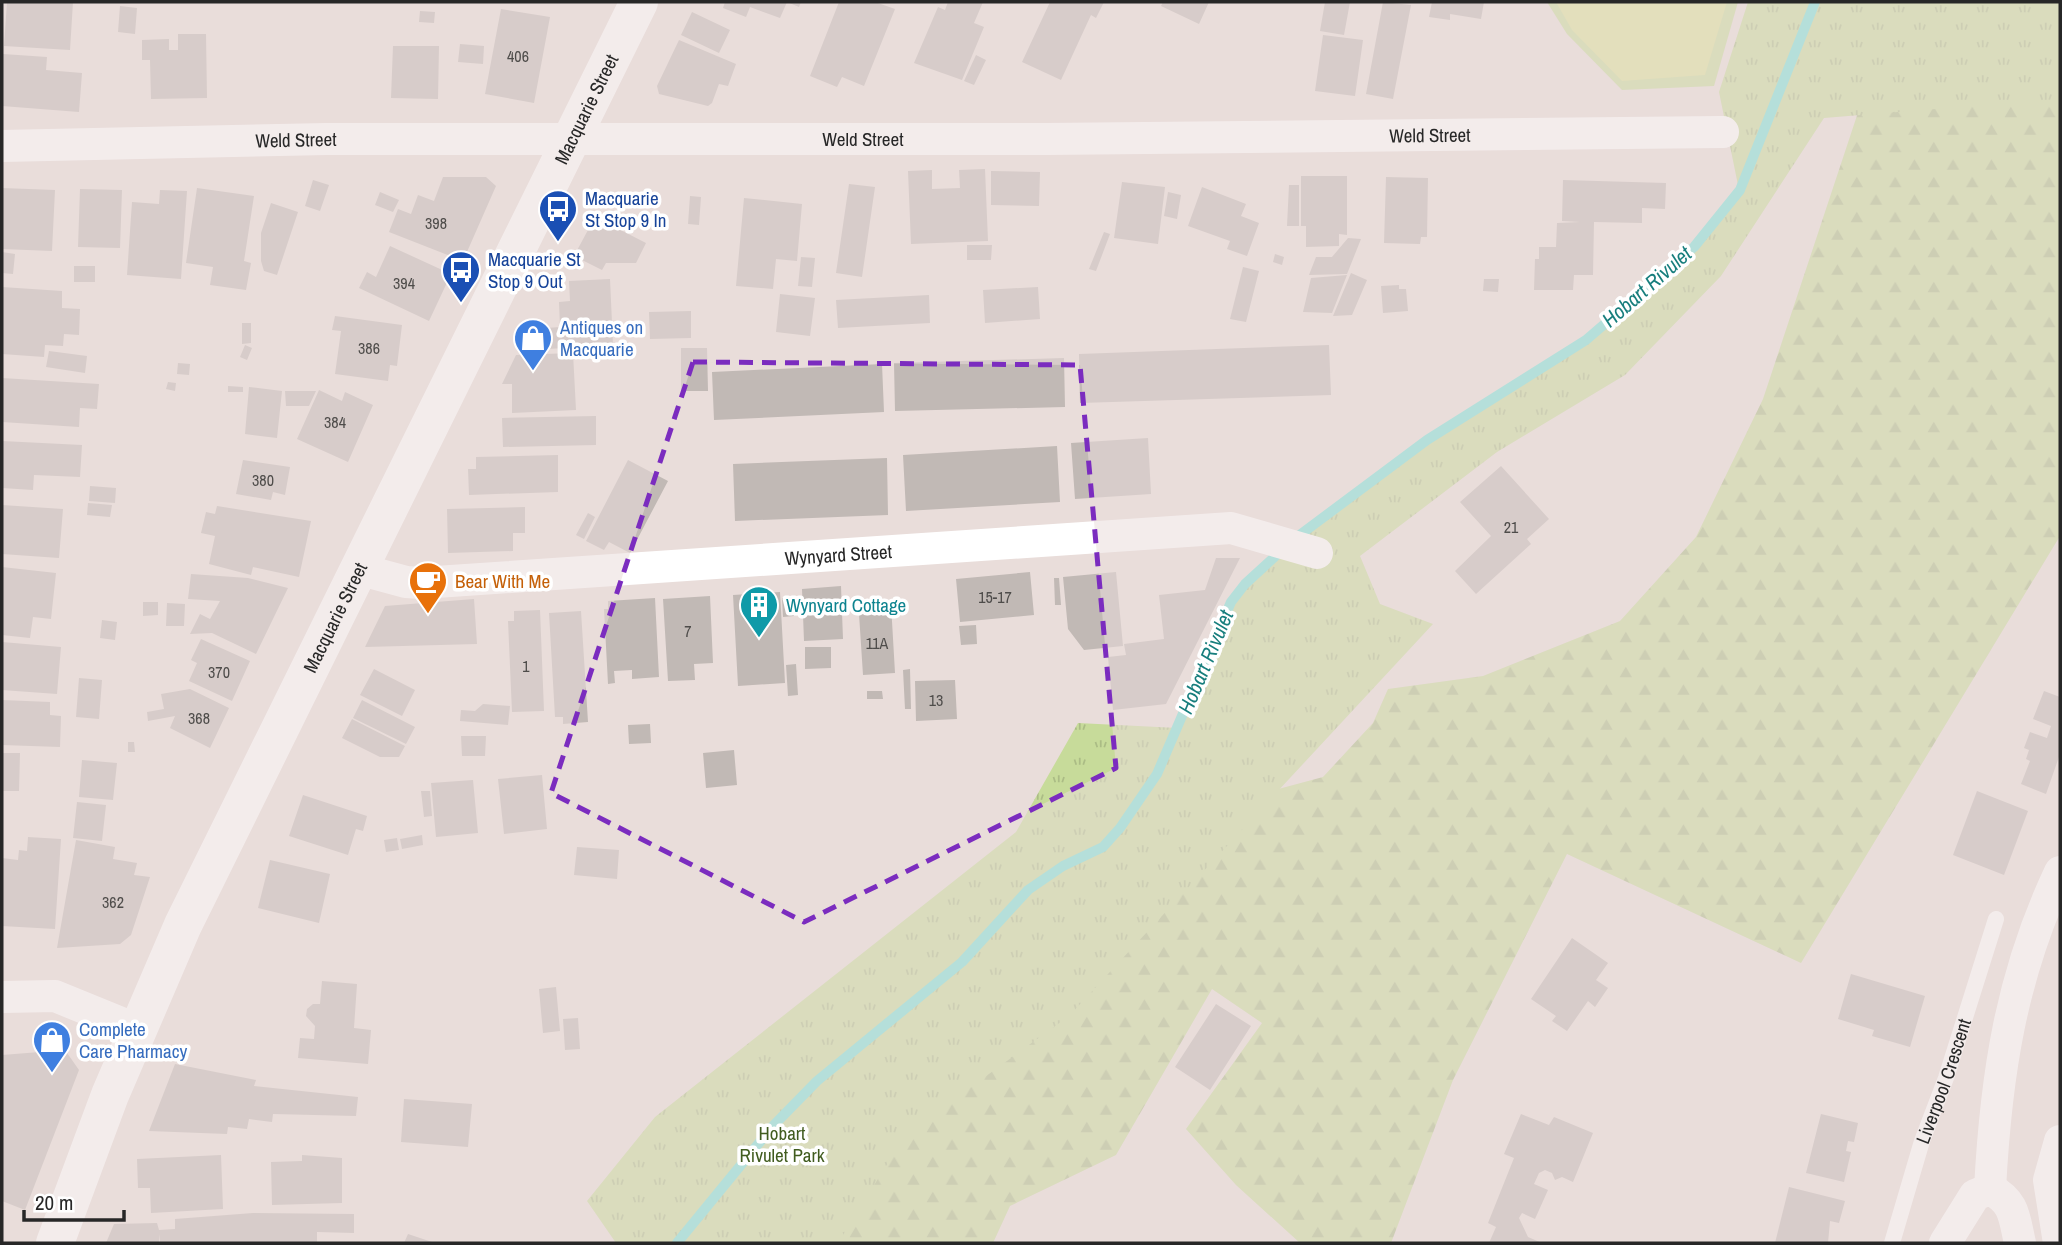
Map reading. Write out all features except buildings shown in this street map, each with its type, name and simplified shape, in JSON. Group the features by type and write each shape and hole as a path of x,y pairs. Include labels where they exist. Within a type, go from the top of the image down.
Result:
{"street":[{"name":"Macquarie Street","path":"55,1243 136,1029 183,925 639,2"},
{"name":"Weld Street","path":"2,146 327,139 570,141 1723,132"},
{"name":"Wynyard Street","path":"358,569 406,582 421,583 1231,528 1324,554"},
{"path":"1990,1189 1995,1105 2012,999 2039,916 2060,872"},
{"path":"2,996 55,996 136,1029"},
{"path":"2059,1243 2049,1180 2060,1140"},
{"path":"1945,1243 1975,1195 1990,1189 2006,1197 2014,1214 2020,1243"}],"lane":[{"name":"Liverpool Crescent","path":"1892,1243 1922,1141 1946,1078 1996,919"}],"highlighted area":[{"path":"693,362 1080,365 1116,768 804,922 551,793"}],"green space":[{"path":"1547,2 1738,2 1714,86 1622,90 1567,34"},
{"path":"1556,2 1727,2 1705,75 1622,81 1572,30"},
{"name":"Hobart Rivulet Park","path":"1748,2 2060,2 2060,99 1824,118 1721,276 1625,375 1497,452 1360,556 1380,604 1433,624 1069,1016 906,1134 838,1243 616,1243 587,1201 655,1117 1016,832 1078,723 1178,728 1231,602 1264,565 1304,531 1427,440 1586,339 1694,247 1739,190 1719,92"},
{"path":"2060,2 2060,536 1801,963 1567,854 1453,1080 1391,1243 1300,1243 1236,1185 1186,1129 1262,1023 1212,989 1116,1155 1010,1206 993,1243 780,1243 1241,799 1323,777 1373,723 1388,689 1483,676 1620,621 1696,537 1763,399 1885,31"}],"waterway":[{"name":"Hobart Rivulet","path":"1293,540 1427,440 1586,340 1694,247 1740,190 1815,2"},
{"name":"Hobart Rivulet","path":"677,1243 773,1126 817,1081 962,962 1028,890 1063,866 1103,847 1120,828 1157,774 1231,602 1245,584 1282,550"}],"place":[{"name":"Macquarie St Stop 9 In","path":"558,243"},
{"name":"Macquarie St Stop 9 Out","path":"461,304"},
{"name":"Antiques on Macquarie","path":"533,372"},
{"name":"Bear With Me","path":"428,615"},
{"name":"Wynyard Cottage","path":"759,639"},
{"name":"Complete Care Pharmacy","path":"52,1074"}]}
